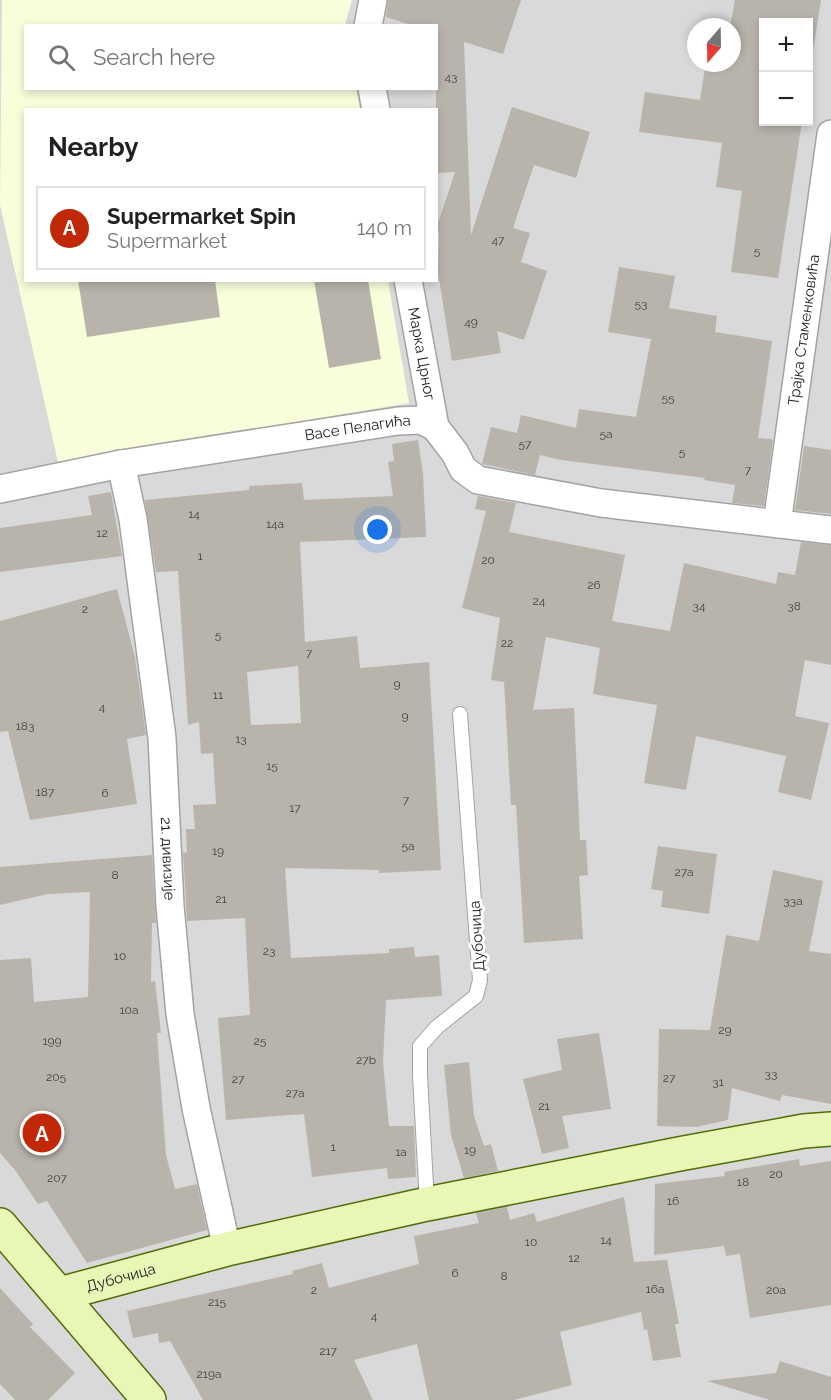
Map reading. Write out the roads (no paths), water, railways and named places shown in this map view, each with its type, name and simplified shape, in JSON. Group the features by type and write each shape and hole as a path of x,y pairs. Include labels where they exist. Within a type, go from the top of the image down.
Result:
{"street":[{"path":"368,24 373,0"},
{"path":"372,90 376,108"},
{"name":"Трајка Стаменковића","path":"777,524 831,134"},
{"name":"Марка Црног","path":"408,282 435,427"},
{"name":"Васе Пелагића","path":"0,489 122,464 398,421 421,420 435,427"},
{"path":"435,427 455,453 463,470 478,480 601,503 831,531"},
{"name":"21. дивизије","path":"122,464 133,519 162,738 170,906 180,1014 196,1108 226,1249"},
{"name":"Дубочица","path":"60,1294 226,1249 427,1204 679,1154 804,1131 831,1129"},
{"path":"0,1225 149,1400"}],"lane":[{"name":"Дубочица","path":"427,1204 420,1046 437,1027 476,996 480,980 460,714"}],"place":[{"name":"Supermarket Spin","path":"42,1133"}]}
